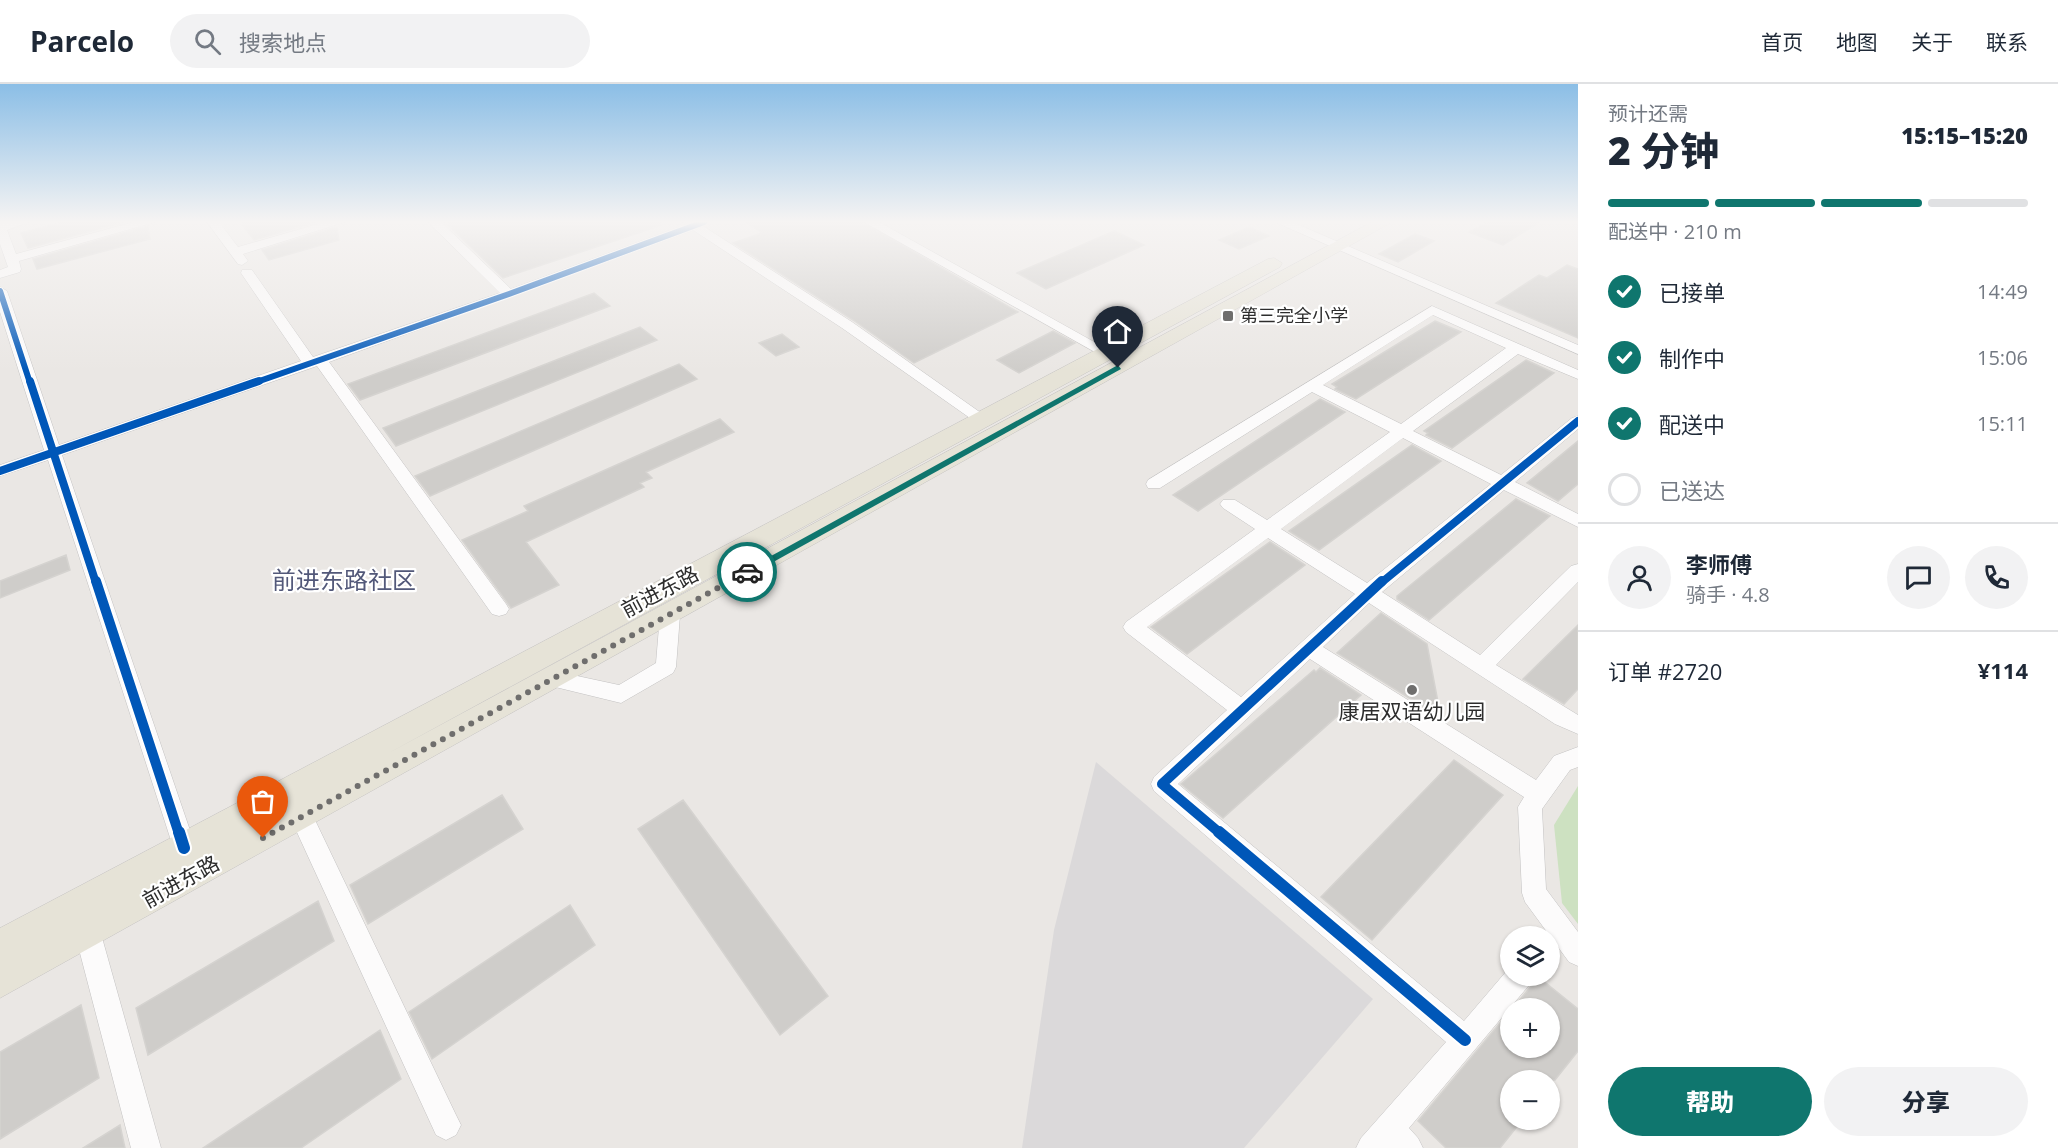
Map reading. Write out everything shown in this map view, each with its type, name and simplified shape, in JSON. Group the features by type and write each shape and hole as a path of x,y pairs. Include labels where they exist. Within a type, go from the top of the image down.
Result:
{"main road":[{"name":"前进东路","path":"0,946 1107,353 1273,272"},
{"name":"前进东路","path":"0,981 670,615 1280,272"}],"street":[{"path":"247,272 499,609"},
{"path":"485,272 508,294"},
{"path":"0,471 568,272"},
{"path":"766,272 983,420"},
{"path":"960,272 1107,353"},
{"path":"1397,272 1578,350"},
{"path":"0,291 184,848"},
{"path":"1154,484 1432,310 1578,375"},
{"path":"1242,710 1133,627 1516,348"},
{"path":"1311,385 1578,521"},
{"path":"1466,1040 1162,784 1368,593 1578,421"},
{"path":"1229,504 1563,718 1578,725"},
{"path":"1482,666 1578,571"},
{"path":"554,679 621,694 666,667 670,615"},
{"path":"1309,648 1539,794"},
{"path":"1550,926 1534,893 1530,807 1562,763 1578,757"},
{"path":"290,791 446,1125"},
{"path":"88,934 146,1148"},
{"path":"1560,939 1578,952"},
{"path":"1389,1142 1466,1040 1512,986"}],"shaded area":[{"path":"1096,762 1373,999 1244,1148 1022,1148 1054,930"}],"green space":[{"path":"1578,786 1578,924 1562,903 1554,825"}],"building":[{"path":"496,272 522,272 503,278"},
{"path":"778,272 948,272 1018,312 914,363"},
{"path":"1020,272 1085,272 1046,289 1017,273"},
{"path":"1557,272 1578,272 1578,338 1496,303 1539,275 1547,278"},
{"path":"594,293 610,306 360,400 348,384"},
{"path":"1435,321 1461,332 1356,399 1335,389 1337,387 1332,384"},
{"path":"640,327 657,340 396,446 383,428"},
{"path":"1053,331 1075,343 1019,373 997,360"},
{"path":"782,334 799,347 776,356 759,343"},
{"path":"1526,360 1554,373 1452,448 1426,435 1428,433 1424,431"},
{"path":"679,364 697,379 430,496 415,476"},
{"path":"1320,399 1345,412 1198,511 1173,495"},
{"path":"720,419 734,432 646,472 652,478 640,483 644,487 526,542 559,585 511,608 462,540 528,511 524,506"},
{"path":"1578,441 1578,484 1558,501 1527,483"},
{"path":"1412,445 1441,461 1319,550 1289,531"},
{"path":"1516,499 1550,516 1429,620 1397,599 1397,596"},
{"path":"1270,542 1305,565 1187,654 1151,627"},
{"path":"66,555 70,570 0,598 0,581"},
{"name":"康居双语幼儿园","path":"1381,613 1427,644 1441,718 1337,653"},
{"path":"1578,625 1578,689 1564,704 1523,679"},
{"path":"1320,668 1361,695 1223,818 1181,784 1314,670 1316,672"},
{"path":"1454,760 1503,795 1372,940 1321,897"},
{"path":"502,795 523,829 368,924 350,885"},
{"path":"683,800 828,996 780,1035 638,829"},
{"path":"318,901 334,941 148,1055 136,1008"},
{"path":"570,905 595,945 432,1059 409,1012"},
{"path":"1531,986 1550,986 1578,1009 1578,1051 1560,1074 1560,1070 1500,1070 1500,1130 1514,1130 1500,1148 1446,1148 1418,1121 1500,1023 1500,1058 1560,1058 1560,998 1521,998"},
{"path":"81,1005 99,1078 0,1139 0,1052"},
{"path":"380,1030 401,1079 301,1148 203,1148"},
{"path":"120,1125 125,1148 83,1148"}],"cycle path":[{"path":"0,471 570,272"},
{"path":"0,291 184,848"},
{"path":"1465,1040 1162,784 1368,593 1578,421"}],"way so far":[{"path":"263,838 747,572"}],"place":[{"name":"第三完全小学","path":"1228,316"},
{"name":"康居双语幼儿园","path":"1412,690"}],"district":[{"name":"前进东路社区","path":"344,581"}],"route":[{"path":"747,572 1118,368"}]}
